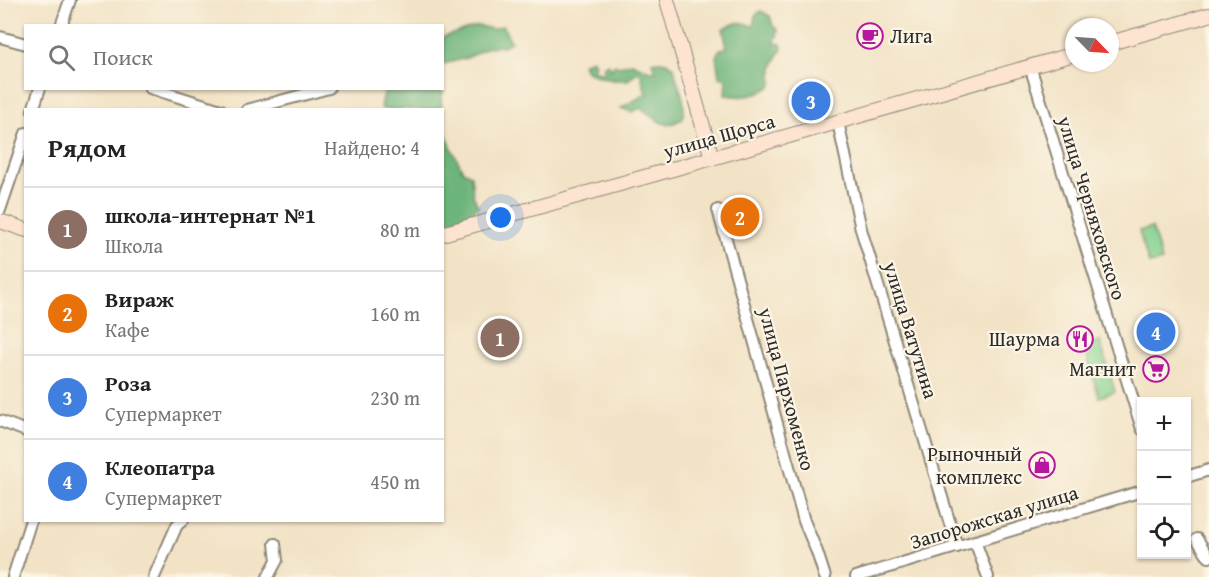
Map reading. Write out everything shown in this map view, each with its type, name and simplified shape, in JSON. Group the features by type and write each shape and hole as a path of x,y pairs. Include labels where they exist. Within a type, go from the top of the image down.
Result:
{"main road":[{"path":"667,0 712,158"},
{"path":"1119,40 1209,15"},
{"name":"улица Щорса","path":"444,233 1065,56"},
{"path":"0,221 24,229"}],"street":[{"path":"63,24 70,0"},
{"path":"0,37 24,43"},
{"name":"улица Черняховского","path":"1030,66 1137,413"},
{"path":"34,108 39,90"},
{"path":"156,90 215,108"},
{"path":"254,108 321,90"},
{"name":"улица Ватутина","path":"838,122 861,229 957,546"},
{"path":"0,210 24,139"},
{"name":"улица Пархоменко","path":"718,210 804,521 825,577"},
{"path":"0,420 24,430"},
{"path":"1191,475 1209,470"},
{"name":"Запорожская улица","path":"856,577 1137,492"},
{"path":"13,577 30,522"},
{"path":"154,577 177,525 181,522"},
{"path":"1197,539 1209,557"},
{"path":"975,541 988,577"},
{"path":"268,577 277,560 275,544"}],"green space":[{"path":"761,11 770,16 773,26 778,30 774,43 781,44 782,49 774,66 772,85 750,96 725,95 726,79 719,77 716,56 720,49 727,48 723,29 738,23 745,23 753,27 755,16"},
{"path":"478,26 493,29 503,26 511,42 503,46 488,47 467,58 444,64 444,37"},
{"path":"592,59 595,63 593,71 605,72 603,66 609,64 611,70 615,64 619,66 632,63 650,71 656,71 652,62 659,61 671,65 674,67 683,97 683,119 669,125 660,122 641,108 631,112 621,108 646,94 641,75 637,72 628,80 612,80 588,73 582,64"},
{"path":"442,90 442,108 382,108 385,91"},
{"path":"444,120 446,134 453,151 463,171 471,175 473,195 478,206 474,211 444,225"},
{"path":"1152,228 1162,261 1149,264 1139,231"},
{"path":"1100,341 1115,392 1099,397 1084,346"}],"place":[{"name":"Лига","path":"870,36"},
{"name":"Роза","path":"811,101"},
{"name":"Вираж","path":"740,217"},
{"name":"Клеопатра","path":"1156,332"},
{"name":"школа-интернат №1","path":"500,338"},
{"name":"Шаурма","path":"1080,339"},
{"name":"Магнит","path":"1156,369"},
{"name":"Рыночный комплекс","path":"1042,465"}]}
